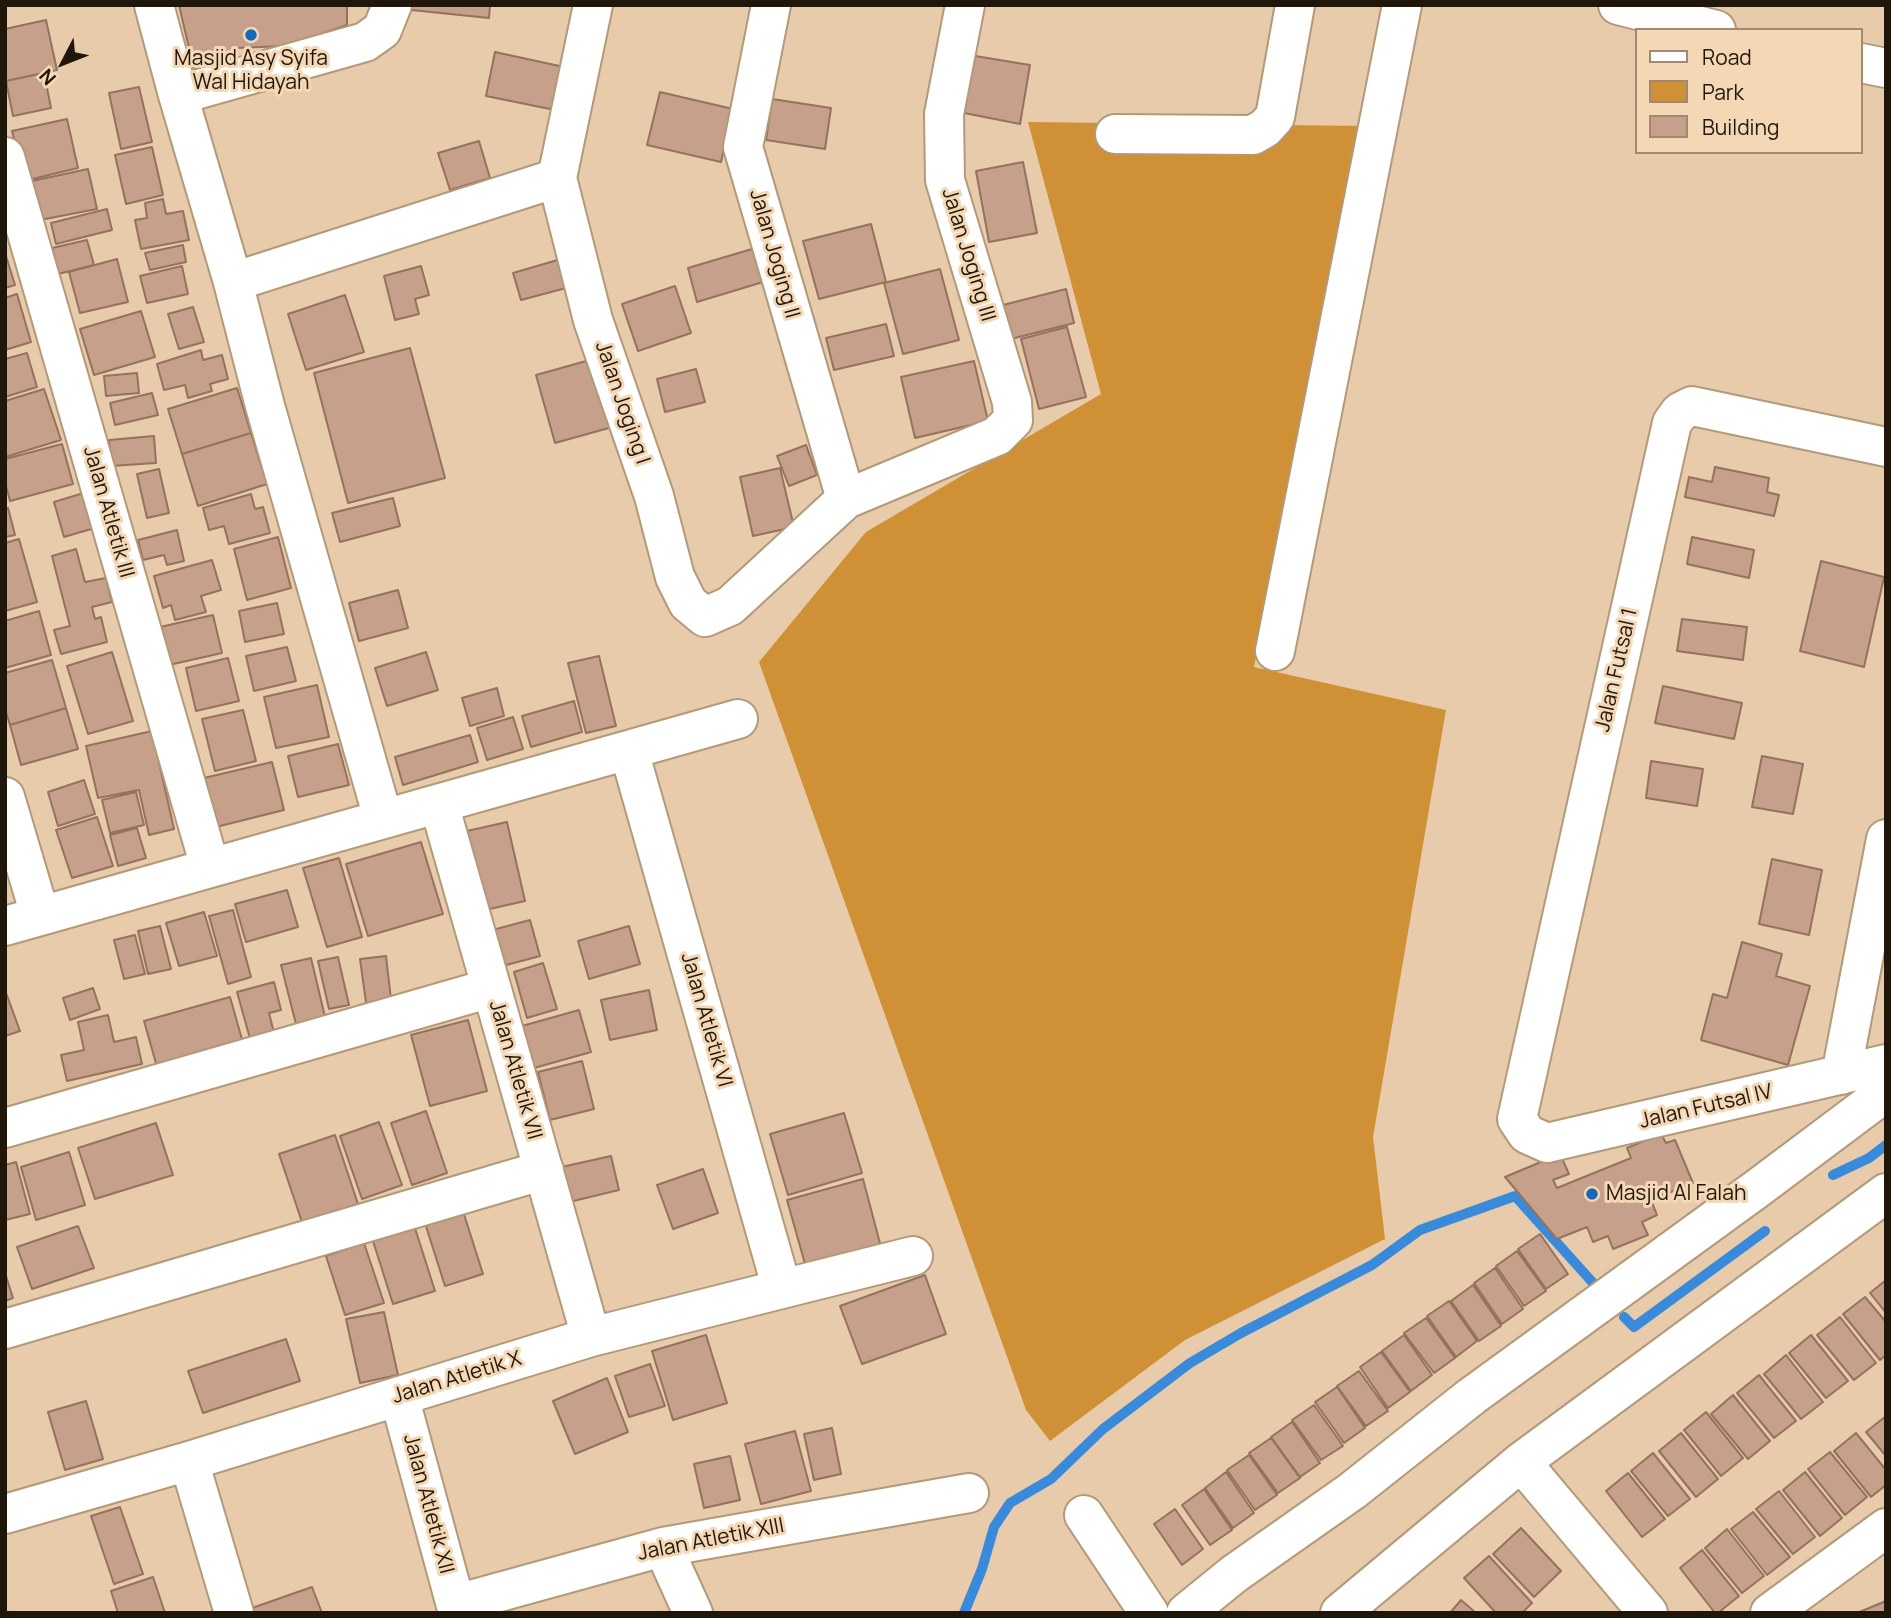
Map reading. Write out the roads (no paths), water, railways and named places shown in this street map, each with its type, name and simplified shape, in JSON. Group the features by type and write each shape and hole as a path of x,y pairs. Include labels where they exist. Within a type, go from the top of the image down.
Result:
{"street":[{"path":"155,5 265,406 383,818"},
{"path":"178,95 365,42 382,30 392,5"},
{"name":"Jalan Joging I","path":"593,5 557,178 593,320 654,496 675,577 688,603 705,617 730,606 846,499"},
{"name":"Jalan Joging II","path":"771,5 743,147 846,499"},
{"name":"Jalan Joging III","path":"846,499 997,436 1013,420 1012,402 945,180 944,114 965,5"},
{"path":"1115,134 1253,135 1265,128 1275,117 1295,5"},
{"path":"1275,651 1402,5"},
{"path":"1618,5 1708,28"},
{"path":"1863,63 1886,68"},
{"name":"Jalan Atletik III","path":"5,158 210,867"},
{"path":"233,282 557,178"},
{"name":"Jalan Futsal 1","path":"1527,1134 1517,1119 1672,423 1680,412 1692,406 1886,447"},
{"path":"5,797 22,920 738,719"},
{"name":"Jalan Atletik VI","path":"629,751 782,1289"},
{"name":"Jalan Atletik VII","path":"439,804 591,1337"},
{"path":"1841,1075 1878,933 1886,839"},
{"path":"5,1128 491,988"},
{"name":"Jalan Futsal IV","path":"1527,1134 1547,1143 1886,1064"},
{"path":"1186,1613 1234,1574 1352,1491 1472,1396 1758,1188 1886,1091"},
{"path":"5,1329 544,1170"},
{"path":"1340,1613 1521,1462 1886,1193"},
{"name":"Jalan Atletik X","path":"5,1514 189,1461 591,1337 913,1256"},
{"name":"Jalan Atletik XII","path":"399,1396 457,1609"},
{"path":"189,1461 234,1613"},
{"path":"1521,1462 1648,1613"},
{"name":"Jalan Atletik XIII","path":"457,1609 663,1547 970,1493"},
{"path":"1084,1515 1150,1613"},
{"path":"1790,1606 1886,1528"},
{"path":"663,1547 693,1613"}],"waterway":[{"path":"1833,1175 1869,1158 1886,1145"},
{"path":"964,1613 982,1569 994,1527 1010,1503 1051,1479 1103,1429 1190,1363 1241,1333 1372,1265 1420,1230 1515,1196 1594,1284"},
{"path":"1624,1317 1634,1327 1765,1231"}],"place":[{"name":"Masjid Asy Syifa Wal Hidayah","path":"251,35"},
{"name":"Masjid Al Falah","path":"1592,1194"}]}
